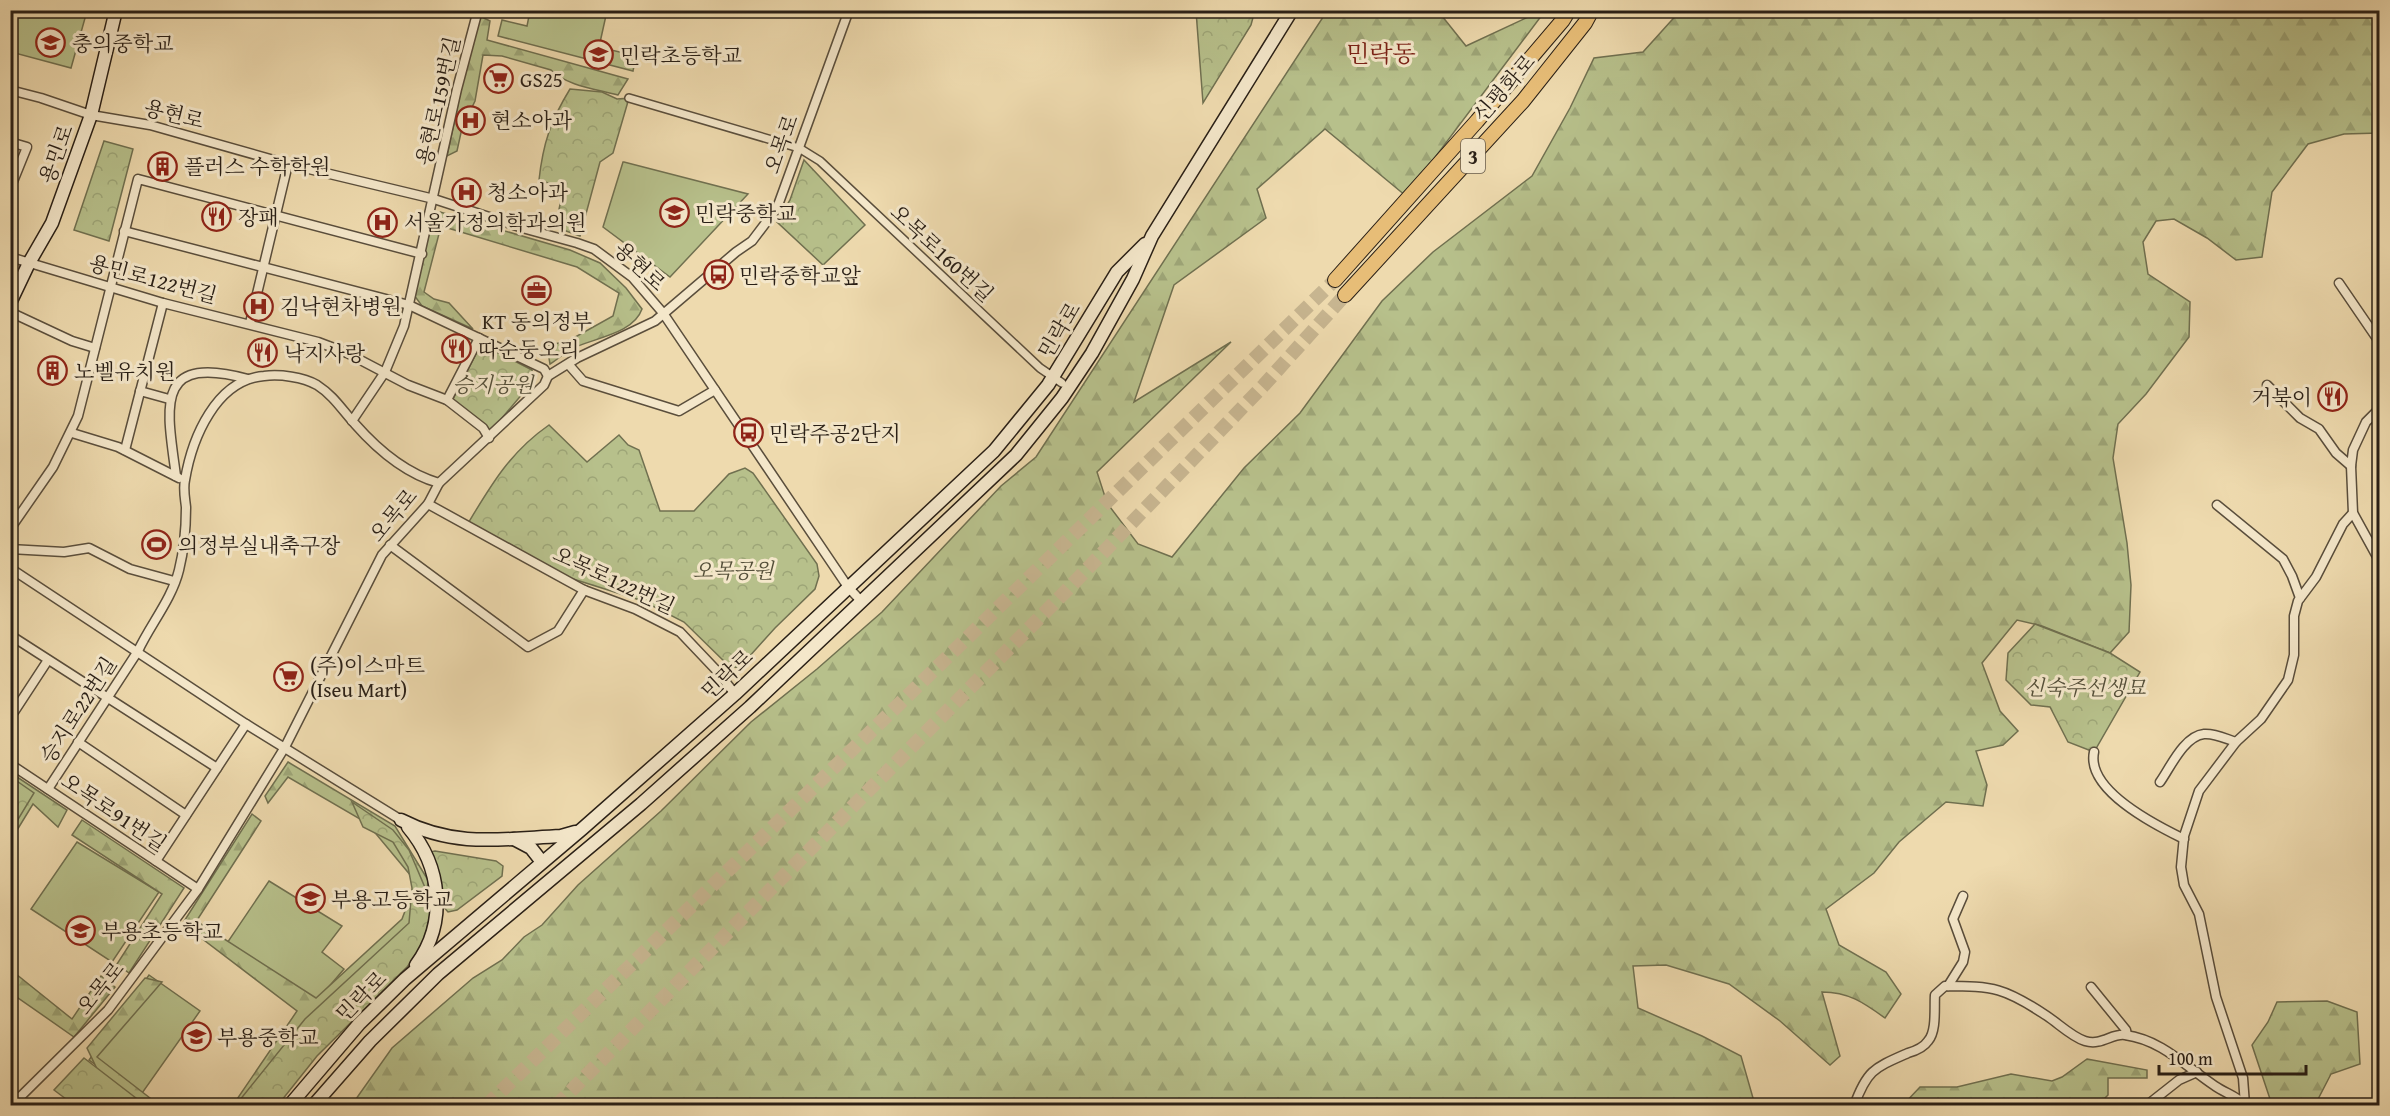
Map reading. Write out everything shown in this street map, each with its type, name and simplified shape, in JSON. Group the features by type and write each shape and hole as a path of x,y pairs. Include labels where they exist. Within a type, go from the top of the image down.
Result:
{"highway":[{"name":"신평화로","path":"1335,280 1477,121 1569,10"},
{"name":"신평화로","path":"1345,295 1523,101 1585,23 1592,10"}],"main road":[{"name":"용민로","path":"10,303 52,223 90,115 116,10"},
{"name":"민락로","path":"313,1106 370,1041 438,974 666,782 750,707 1016,455 1062,398 1092,353 1123,297 1152,236 1292,10"},
{"name":"민락로","path":"289,1106 359,1024 405,979 582,829 735,694 994,451 1048,385 1117,272 1152,236"},
{"path":"401,820 421,830 458,839 561,836 582,829"},
{"path":"401,820 416,836 429,857 436,894 433,933 420,959 405,979"},
{"path":"513,838 531,848 542,862"}],"street":[{"name":"용현로159번길","path":"352,421 385,372 401,336 422,254 457,89 478,10"},
{"name":"오목로","path":"11,1106 108,1010 198,889 285,747 364,588 390,545 428,504 440,483 544,385 548,376 577,358 646,326 735,252 752,241 777,208 849,10"},
{"name":"용현로","path":"10,90 90,115 150,125 288,164 434,199 594,249 632,277 663,313 848,587 861,601"},
{"name":"오목로160번길","path":"629,98 799,148 819,161 1040,368 1062,383"},
{"path":"10,142 27,147 10,189"},
{"path":"250,324 278,215 288,164"},
{"path":"10,529 53,467 78,416 138,179 422,254"},
{"path":"124,231 409,305 544,369 548,376"},
{"name":"용민로122번길","path":"10,258 163,303 318,342 385,372 408,385 447,400 483,428 489,438"},
{"path":"2338,283 2379,343"},
{"path":"125,450 163,303"},
{"path":"10,312 95,348"},
{"path":"447,400 480,338"},
{"path":"569,365 583,381 679,411 715,390"},
{"path":"176,476 169,399 177,382 194,375 215,373 249,379 279,375 316,384 339,402 352,421 391,457 423,478 440,483"},
{"name":"승지로22번길","path":"48,789 138,651 178,573 186,525 184,482 201,427 219,401 237,383 249,379"},
{"path":"2267,385 2300,418 2319,429 2336,453 2351,466"},
{"path":"140,391 169,399"},
{"path":"2379,408 2366,422 2353,450 2351,466 2353,513 2379,562"},
{"path":"72,432 125,450 184,482"},
{"name":"오목로122번길","path":"428,504 584,590 635,609 680,632 735,694"},
{"path":"2217,505 2283,559 2301,598"},
{"path":"2246,1105 2243,1078 2216,997 2199,915 2184,885 2181,867 2184,839 2190,813 2199,791 2236,742 2261,719 2288,680 2294,655 2294,616 2301,598 2316,577 2343,524 2353,513"},
{"path":"390,545 528,647 558,631 584,590"},
{"path":"10,549 64,552 89,548 130,569 174,581"},
{"path":"10,568 246,724 401,820"},
{"path":"10,635 217,768"},
{"path":"10,718 48,660"},
{"path":"10,700 19,706"},
{"path":"156,861 246,724"},
{"path":"2160,782 2189,741 2202,734 2217,735 2236,742"},
{"path":"78,742 186,815"},
{"path":"2094,752 2092,763 2097,776 2110,791 2149,821 2184,839"},
{"name":"오목로91번길","path":"10,765 198,889"},
{"path":"1948,987 1963,962 1965,952 1953,919 1963,896"},
{"path":"1854,1106 1862,1082 1878,1066 1916,1050 1929,1040 1933,1028 1935,995 1945,987 1985,987 2008,992 2086,1041 2105,1042 2120,1034 2136,1036 2180,1058 2216,1086 2246,1105"},
{"path":"2091,987 2126,1030 2127,1035"},
{"path":"2145,1106 2179,1080 2197,1072"}],"green space":[{"path":"1255,10 1251,25 1203,103 1196,11"},
{"path":"10,11 87,11 71,68 11,52"},
{"path":"530,11 607,11 599,47 636,56 633,71 498,36 502,20 527,26"},
{"path":"1327,11 1438,11 1466,46 1545,11 1406,196 1325,129 1257,189 1266,218 1174,285 1134,402 1231,342 1097,472 1107,503 1138,544 1172,557 1244,468 1300,413 1382,301 1433,252 1532,176 1570,108 1594,58 1643,52 1680,11 2379,11 2379,133 2344,134 2308,144 2272,192 2262,257 2236,260 2207,238 2174,219 2156,221 2143,242 2148,274 2190,302 2189,337 2146,394 2118,424 2113,458 2127,543 2131,585 2129,632 2110,653 2042,626 2017,620 1982,663 2000,711 2018,731 2003,745 1976,751 1987,785 1983,806 1946,802 1899,842 1874,873 1826,909 1839,945 1886,972 1901,994 1885,1018 1848,996 1822,992 1840,1056 1830,1065 1780,1021 1729,984 1666,965 1633,966 1638,1008 1741,1056 1755,1105 351,1106 392,1048 473,978 502,960 524,937 542,925 578,885 661,811 751,722 817,669 882,612 1001,486 1036,457"},
{"path":"480,16 490,21 487,40 628,79 618,95 573,83 551,70 502,56 483,55 475,101 462,128 457,151 447,156 463,80"},
{"path":"570,89 602,92 617,99 629,98 613,153 600,162 580,236 555,227 562,196 554,185 539,180 549,132"},
{"path":"104,141 133,149 109,241 74,230"},
{"path":"804,160 865,225 823,265 777,222 790,200"},
{"path":"623,162 748,194 670,277 603,227"},
{"path":"440,212 570,250 600,263 626,288 642,309 630,325 569,350 550,364 547,346 570,340 613,316 619,293 577,267 441,226 424,292 434,299 449,303 473,329 422,306 414,295 433,218"},
{"name":"승지공원","path":"481,344 532,370 534,380 491,431 453,399"},
{"name":"오목공원","path":"549,425 587,462 619,435 628,445 639,450 660,511 694,511 729,474 745,468 753,473 817,564 819,576 815,589 739,668 729,666 684,622 643,601 570,578 467,525 502,470 523,446"},
{"name":"의정부실내축구장","path":"149,536 166,539 164,553 147,550"},
{"name":"신숙주선생묘","path":"2035,624 2110,653 2140,672 2094,752 2068,742 2050,707 2031,705 2006,680 2008,653"},
{"path":"288,762 395,826 428,880 424,924 259,1105 233,1105 297,1011 192,931 201,924 316,998 402,919 416,882 367,823 288,777 268,803 265,796"},
{"path":"11,773 67,810 58,827 33,804 11,840"},
{"path":"11,777 34,793 11,831"},
{"path":"352,802 393,830 409,850 429,897 430,915 423,946 407,967 317,1056 278,1105 235,1106 305,1019 409,923 412,888 408,867 393,842 363,827"},
{"path":"252,814 261,821 192,928 183,923"},
{"path":"82,820 184,888 129,973 117,964 162,894 72,835"},
{"path":"77,842 159,892 112,962 31,909"},
{"path":"430,852 496,861 503,866 502,876 457,910 448,912 441,904"},
{"path":"269,881 342,926 322,952 344,969 309,1010 223,949"},
{"path":"11,970 72,1019 101,976 115,987 74,1037 11,993"},
{"path":"149,975 200,1011 140,1096 89,1060"},
{"path":"145,978 162,982 97,1057 159,1105 142,1105 99,1073 87,1048"},
{"path":"2327,1001 2357,1012 2360,1064 2331,1074 2315,1105 2285,1105 2270,1099 2252,1045 2268,1022 2277,1002"},
{"path":"84,1058 145,1105 74,1105 54,1090"},
{"path":"2087,1059 2147,1070 2147,1078 2108,1078 2108,1095 2098,1105 1903,1105 1920,1087 1957,1087 2011,1074 2052,1081 2062,1077"}],"tunnel":[{"path":"486,1106 1335,280"},
{"path":"556,1106 1067,590 1264,385 1345,295"}],"place":[{"name":"충의중학교","path":"51,43"},
{"name":"민락초등학교","path":"599,55"},
{"name":"GS25","path":"499,79"},
{"name":"현소아과","path":"470,120"},
{"name":"플러스 수학학원","path":"163,166"},
{"name":"청소아과","path":"466,192"},
{"name":"민락중학교","path":"674,213"},
{"name":"장패","path":"217,217"},
{"name":"서울가정의학과의원","path":"383,222"},
{"name":"민락중학교앞","path":"718,275"},
{"name":"KT 동의정부","path":"537,290"},
{"name":"김낙현차병원","path":"259,306"},
{"name":"따순둥오리","path":"457,349"},
{"name":"낙지사랑","path":"263,353"},
{"name":"노벨유치원","path":"53,371"},
{"name":"거북이","path":"2333,397"},
{"name":"민락주공2단지","path":"748,433"},
{"name":"의정부실내축구장","path":"157,545"},
{"name":"(주)이스마트 (Iseu Mart)","path":"289,677"},
{"name":"부용고등학교","path":"310,899"},
{"name":"부용초등학교","path":"80,931"},
{"name":"부용중학교","path":"196,1037"}],"district":[{"name":"민락동","path":"1381,53"}]}
